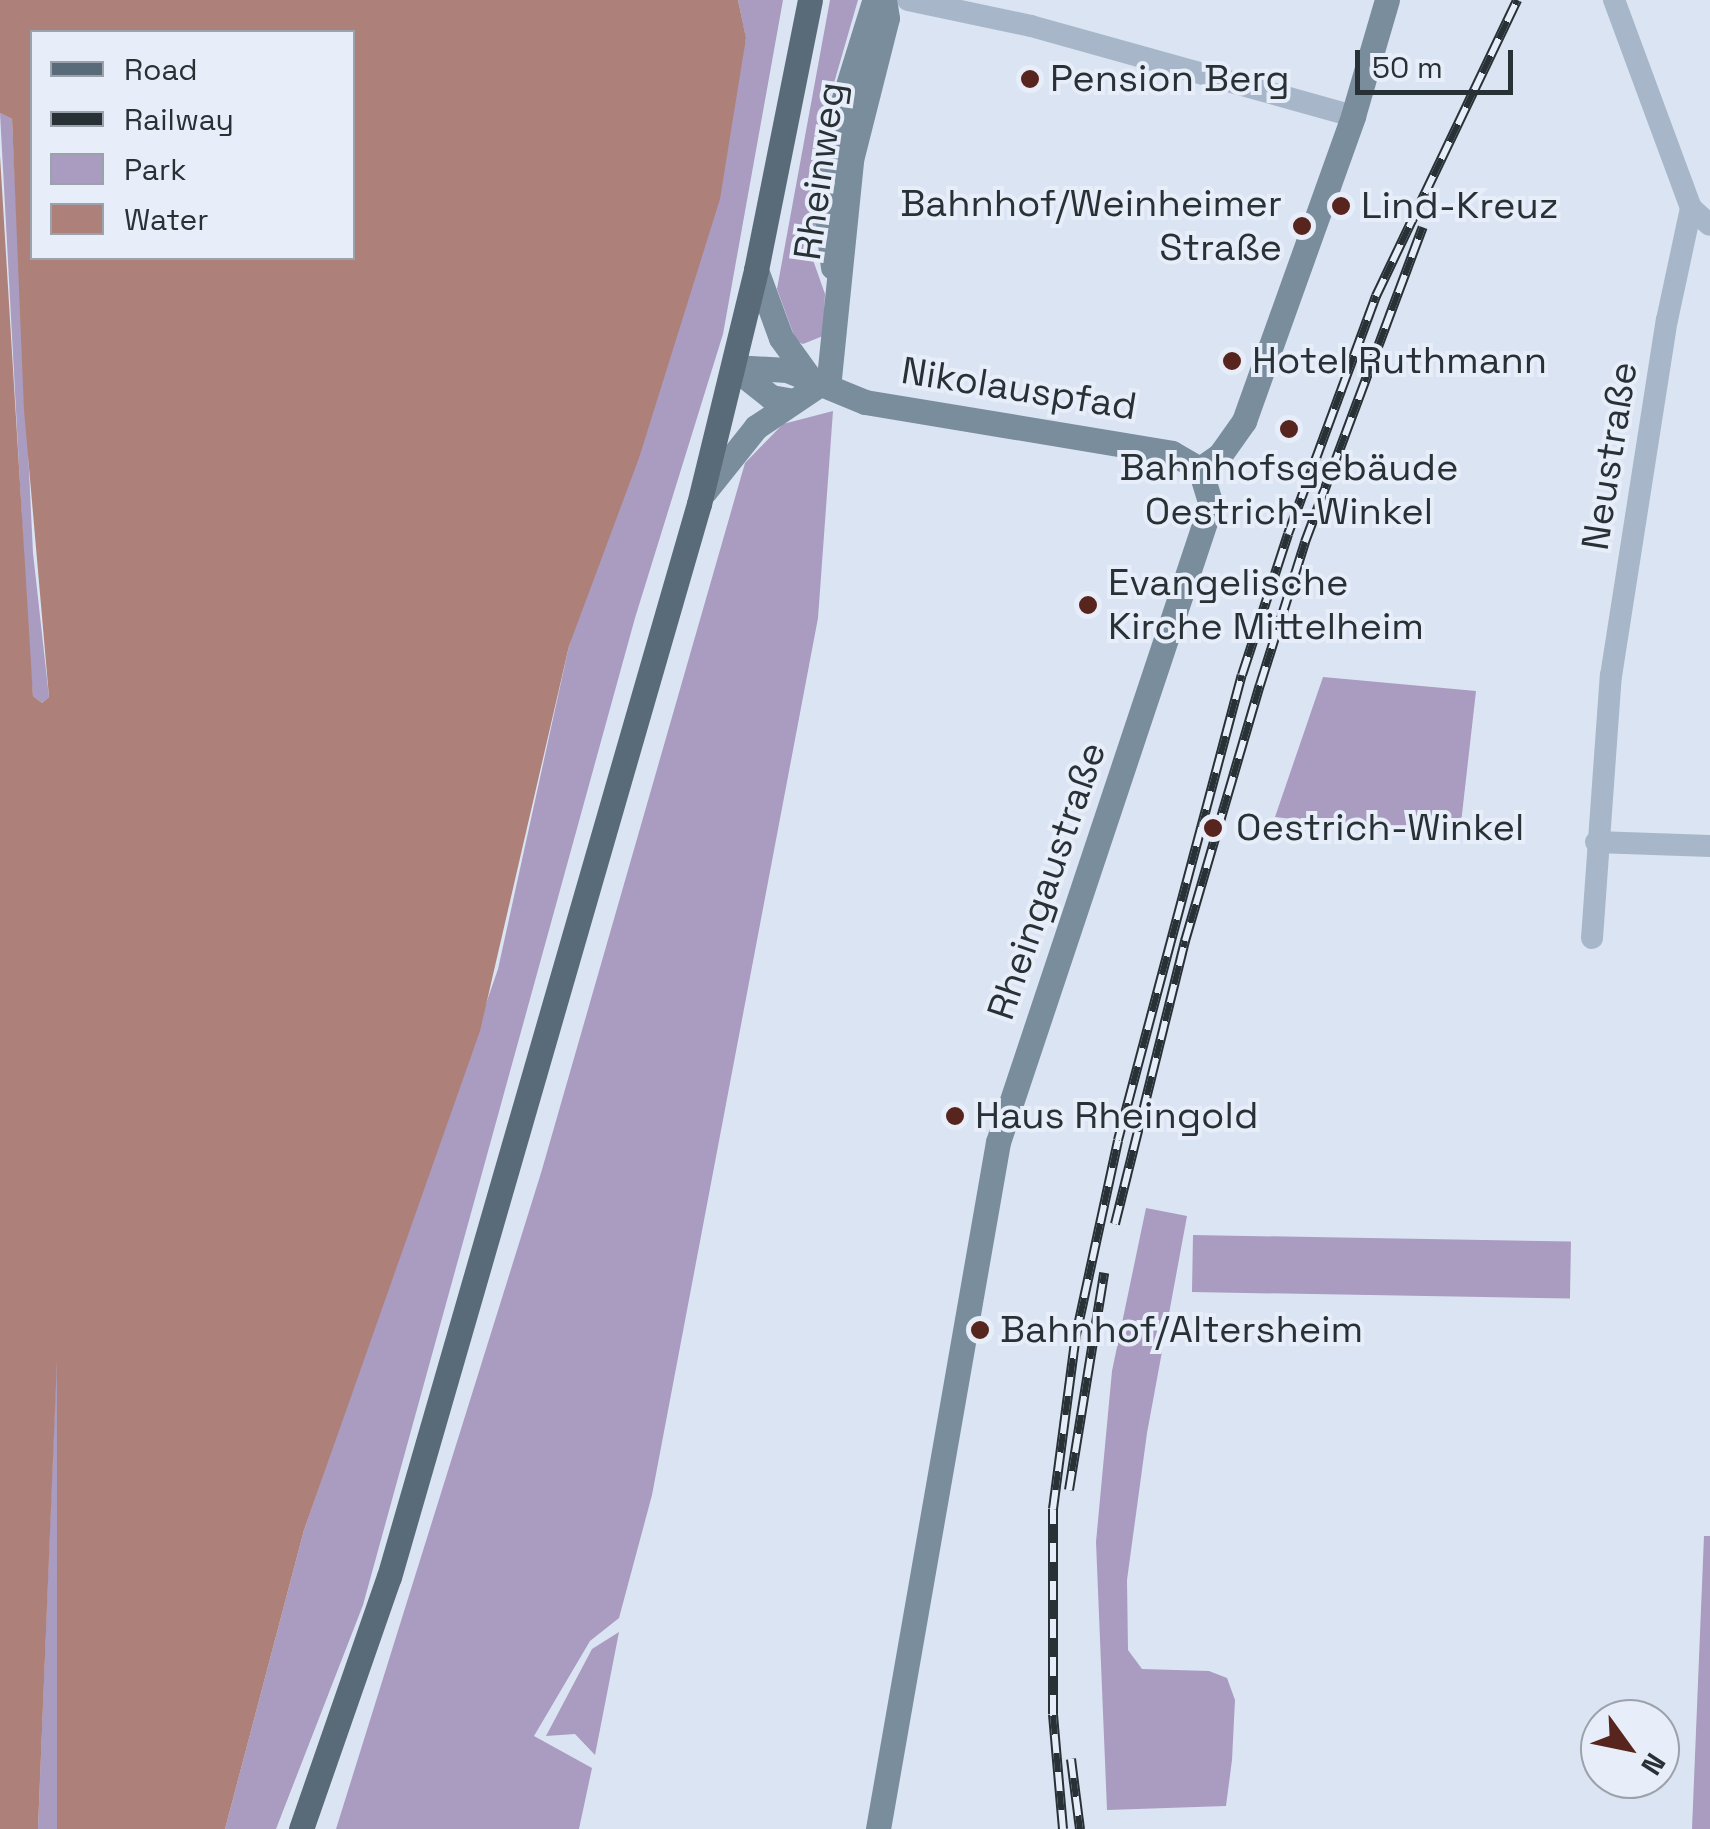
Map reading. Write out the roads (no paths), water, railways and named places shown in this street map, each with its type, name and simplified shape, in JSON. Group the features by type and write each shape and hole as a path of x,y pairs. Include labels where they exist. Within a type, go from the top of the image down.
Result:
{"main road":[{"path":"301,1829 394,1559 698,504 756,270 810,0"},
{"name":"Rheinweg","path":"841,296 826,228 828,160 874,0"},
{"name":"Rheinweg","path":"817,381 833,366 852,160 887,18 884,0"},
{"path":"1200,468 1220,455 1244,421 1353,116 1387,0"},
{"path":"698,504 738,444 817,381 780,338 756,270"},
{"path":"734,367 770,397 794,402"},
{"name":"Nikolauspfad","path":"734,367 817,381 865,402 1164,451 1200,468"},
{"name":"Rheingaustraße","path":"878,1829 998,1142 1206,530 1211,504 1200,468"}],"street":[{"path":"908,0 1031,26 1353,116"},
{"path":"1614,0 1691,208 1710,226"},
{"name":"Neustraße","path":"1592,938 1611,676 1691,208"},
{"path":"1596,842 1710,846"}],"water":[{"path":"0,0 738,0 746,38 720,199 639,458 569,646 480,1031 304,1530 225,1829 57,1829 57,1361 38,1829 0,1829 0,156 33,696 42,703 49,697 24,410 12,119 0,113"}],"railway":[{"path":"1063,1829 1053,1714 1053,1509 1076,1335 1118,1140 1242,675 1288,534 1376,296 1517,0"},
{"path":"1115,1224 1185,941 1260,685 1305,542 1423,227"},
{"path":"1069,1490 1104,1273"},
{"path":"1071,1759 1080,1829"}],"place":[{"name":"Pension Berg","path":"1030,79"},
{"name":"Lind-Kreuz","path":"1341,206"},
{"name":"Bahnhof/Weinheimer Straße","path":"1302,226"},
{"name":"Hotel Ruthmann","path":"1232,361"},
{"name":"Bahnhofsgebäude Oestrich-Winkel","path":"1289,429"},
{"name":"Evangelische Kirche Mittelheim","path":"1088,605"},
{"name":"Oestrich-Winkel","path":"1213,828"},
{"name":"Haus Rheingold","path":"955,1116"},
{"name":"Bahnhof/Altersheim","path":"980,1330"}]}
